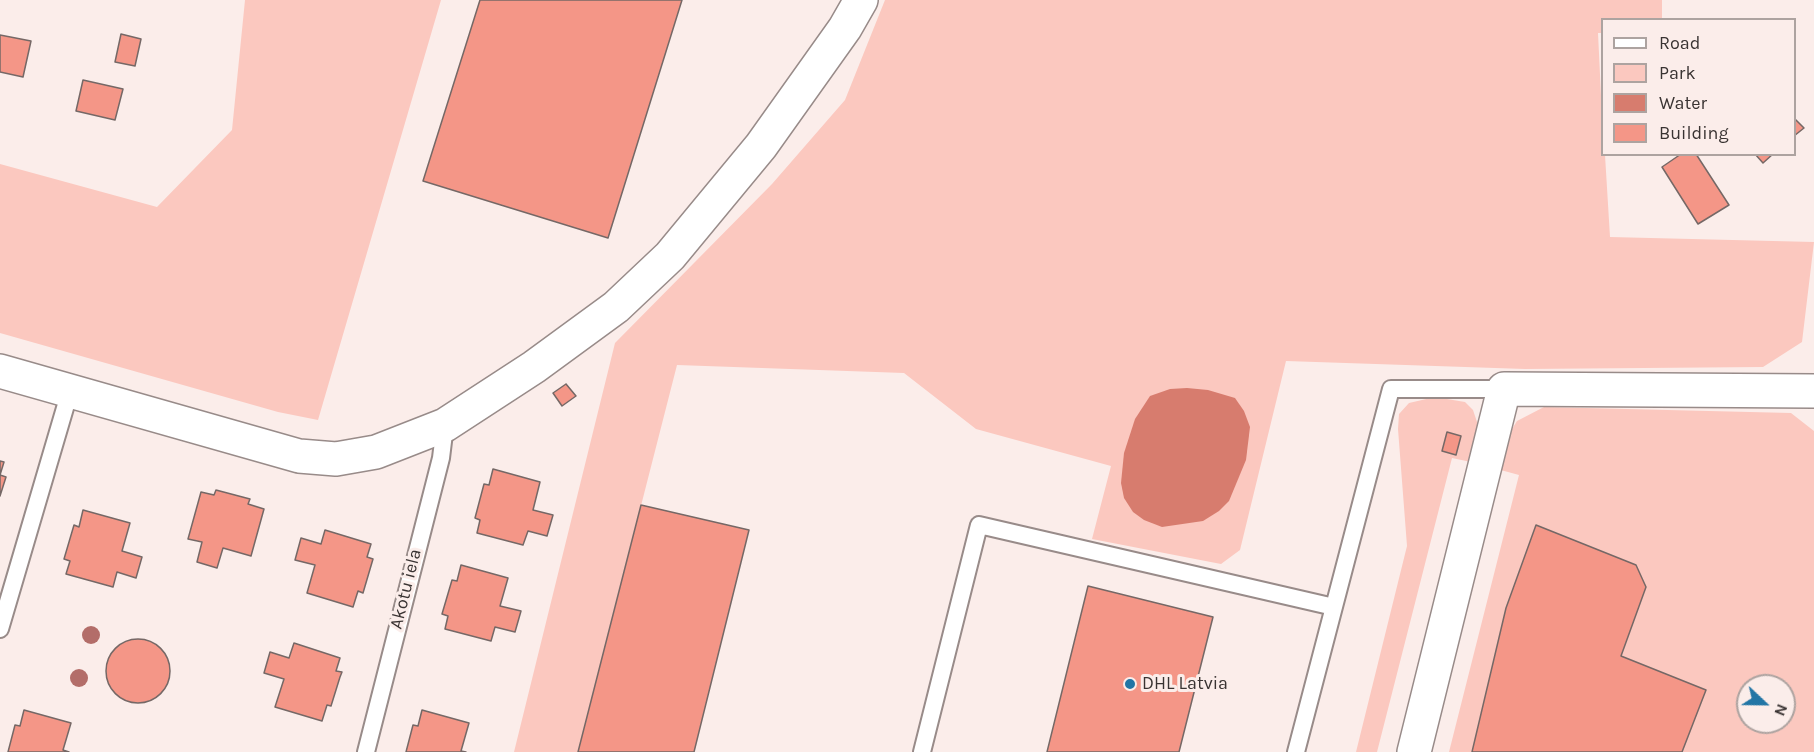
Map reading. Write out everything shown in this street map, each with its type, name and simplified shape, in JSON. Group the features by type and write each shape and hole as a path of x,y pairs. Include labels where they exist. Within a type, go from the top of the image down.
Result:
{"street":[{"path":"0,371 299,456 336,459 376,452 445,425 534,367 616,307 670,256 761,146 845,28 861,0"},
{"path":"1414,752 1504,389 1814,391"}],"lane":[{"path":"1296,752 1391,389 1504,389"},
{"path":"0,629 70,391"},
{"name":"Akotu iela","path":"366,752 441,458 445,425"},
{"path":"922,752 979,525 1334,608"}],"green space":[{"path":"245,0 441,0 318,420 278,412 0,333 0,164 157,207 232,130"},
{"path":"885,0 1662,0 1662,18 1601,18 1601,33 1598,33 1601,156 1605,156 1610,237 1814,242 1802,342 1763,367 1525,369 1286,361 1240,550 1221,564 1092,539 1111,466 976,429 904,373 677,365 578,752 514,752 615,343 772,184 845,100"},
{"path":"1435,397 1465,402 1473,410 1478,425 1476,445 1471,462 1452,458 1377,752 1356,752 1407,546 1398,429 1399,414 1409,403"},
{"path":"1544,407 1791,413 1814,431 1814,752 1449,752 1519,475 1497,469 1506,439 1517,421"}],"water":[{"path":"1170,389 1208,390 1235,398 1244,411 1250,427 1246,460 1229,501 1219,511 1203,521 1162,527 1144,520 1133,512 1124,498 1121,483 1124,453 1135,419 1150,396"}],"building":[{"path":"480,0 682,0 608,238 423,181"},
{"path":"121,34 141,39 135,66 115,62"},
{"path":"0,35 31,41 23,77 0,72"},
{"path":"83,80 123,89 115,120 76,111"},
{"path":"1796,120 1804,128 1796,134"},
{"path":"1678,156 1697,156 1729,205 1698,224 1662,167"},
{"path":"1757,156 1771,156 1763,163"},
{"path":"566,384 576,396 562,406 553,393"},
{"path":"1447,432 1461,436 1456,455 1442,451"},
{"path":"0,461 4,462 0,475"},
{"path":"493,469 540,482 533,510 553,515 547,536 528,531 523,545 477,533 480,520 475,518 484,484 489,485"},
{"path":"0,475 6,477 0,496"},
{"path":"216,490 250,499 248,504 264,509 251,556 223,548 217,568 197,562 202,542 188,539 201,492 214,495"},
{"path":"641,505 749,530 694,752 578,752"},
{"path":"83,510 130,523 122,551 142,557 136,578 117,572 113,587 66,574 70,561 64,559 74,525 79,527"},
{"path":"1536,525 1636,565 1646,587 1621,656 1706,690 1682,752 1472,752 1506,608"},
{"path":"325,530 371,544 367,557 373,559 363,593 358,591 353,607 307,593 315,565 295,560 301,538 321,544"},
{"path":"461,565 508,578 500,606 521,611 515,632 495,627 491,641 445,629 448,616 442,614 452,580 457,581"},
{"name":"DHL Latvia","path":"1088,586 1213,617 1179,752 1047,752"},
{"path":"138,639 156,645 164,653 170,671 164,689 156,697 138,703 120,697 112,689 106,671 112,653 120,645"},
{"path":"294,643 340,658 336,671 342,672 331,706 327,705 322,721 275,707 284,679 264,673 270,652 289,658"},
{"path":"24,710 71,723 63,750 69,752 8,752 15,725 20,726"},
{"path":"422,710 469,723 461,751 466,752 406,752 413,725 418,726"}],"place":[{"name":"DHL Latvia","path":"1130,684"}]}
